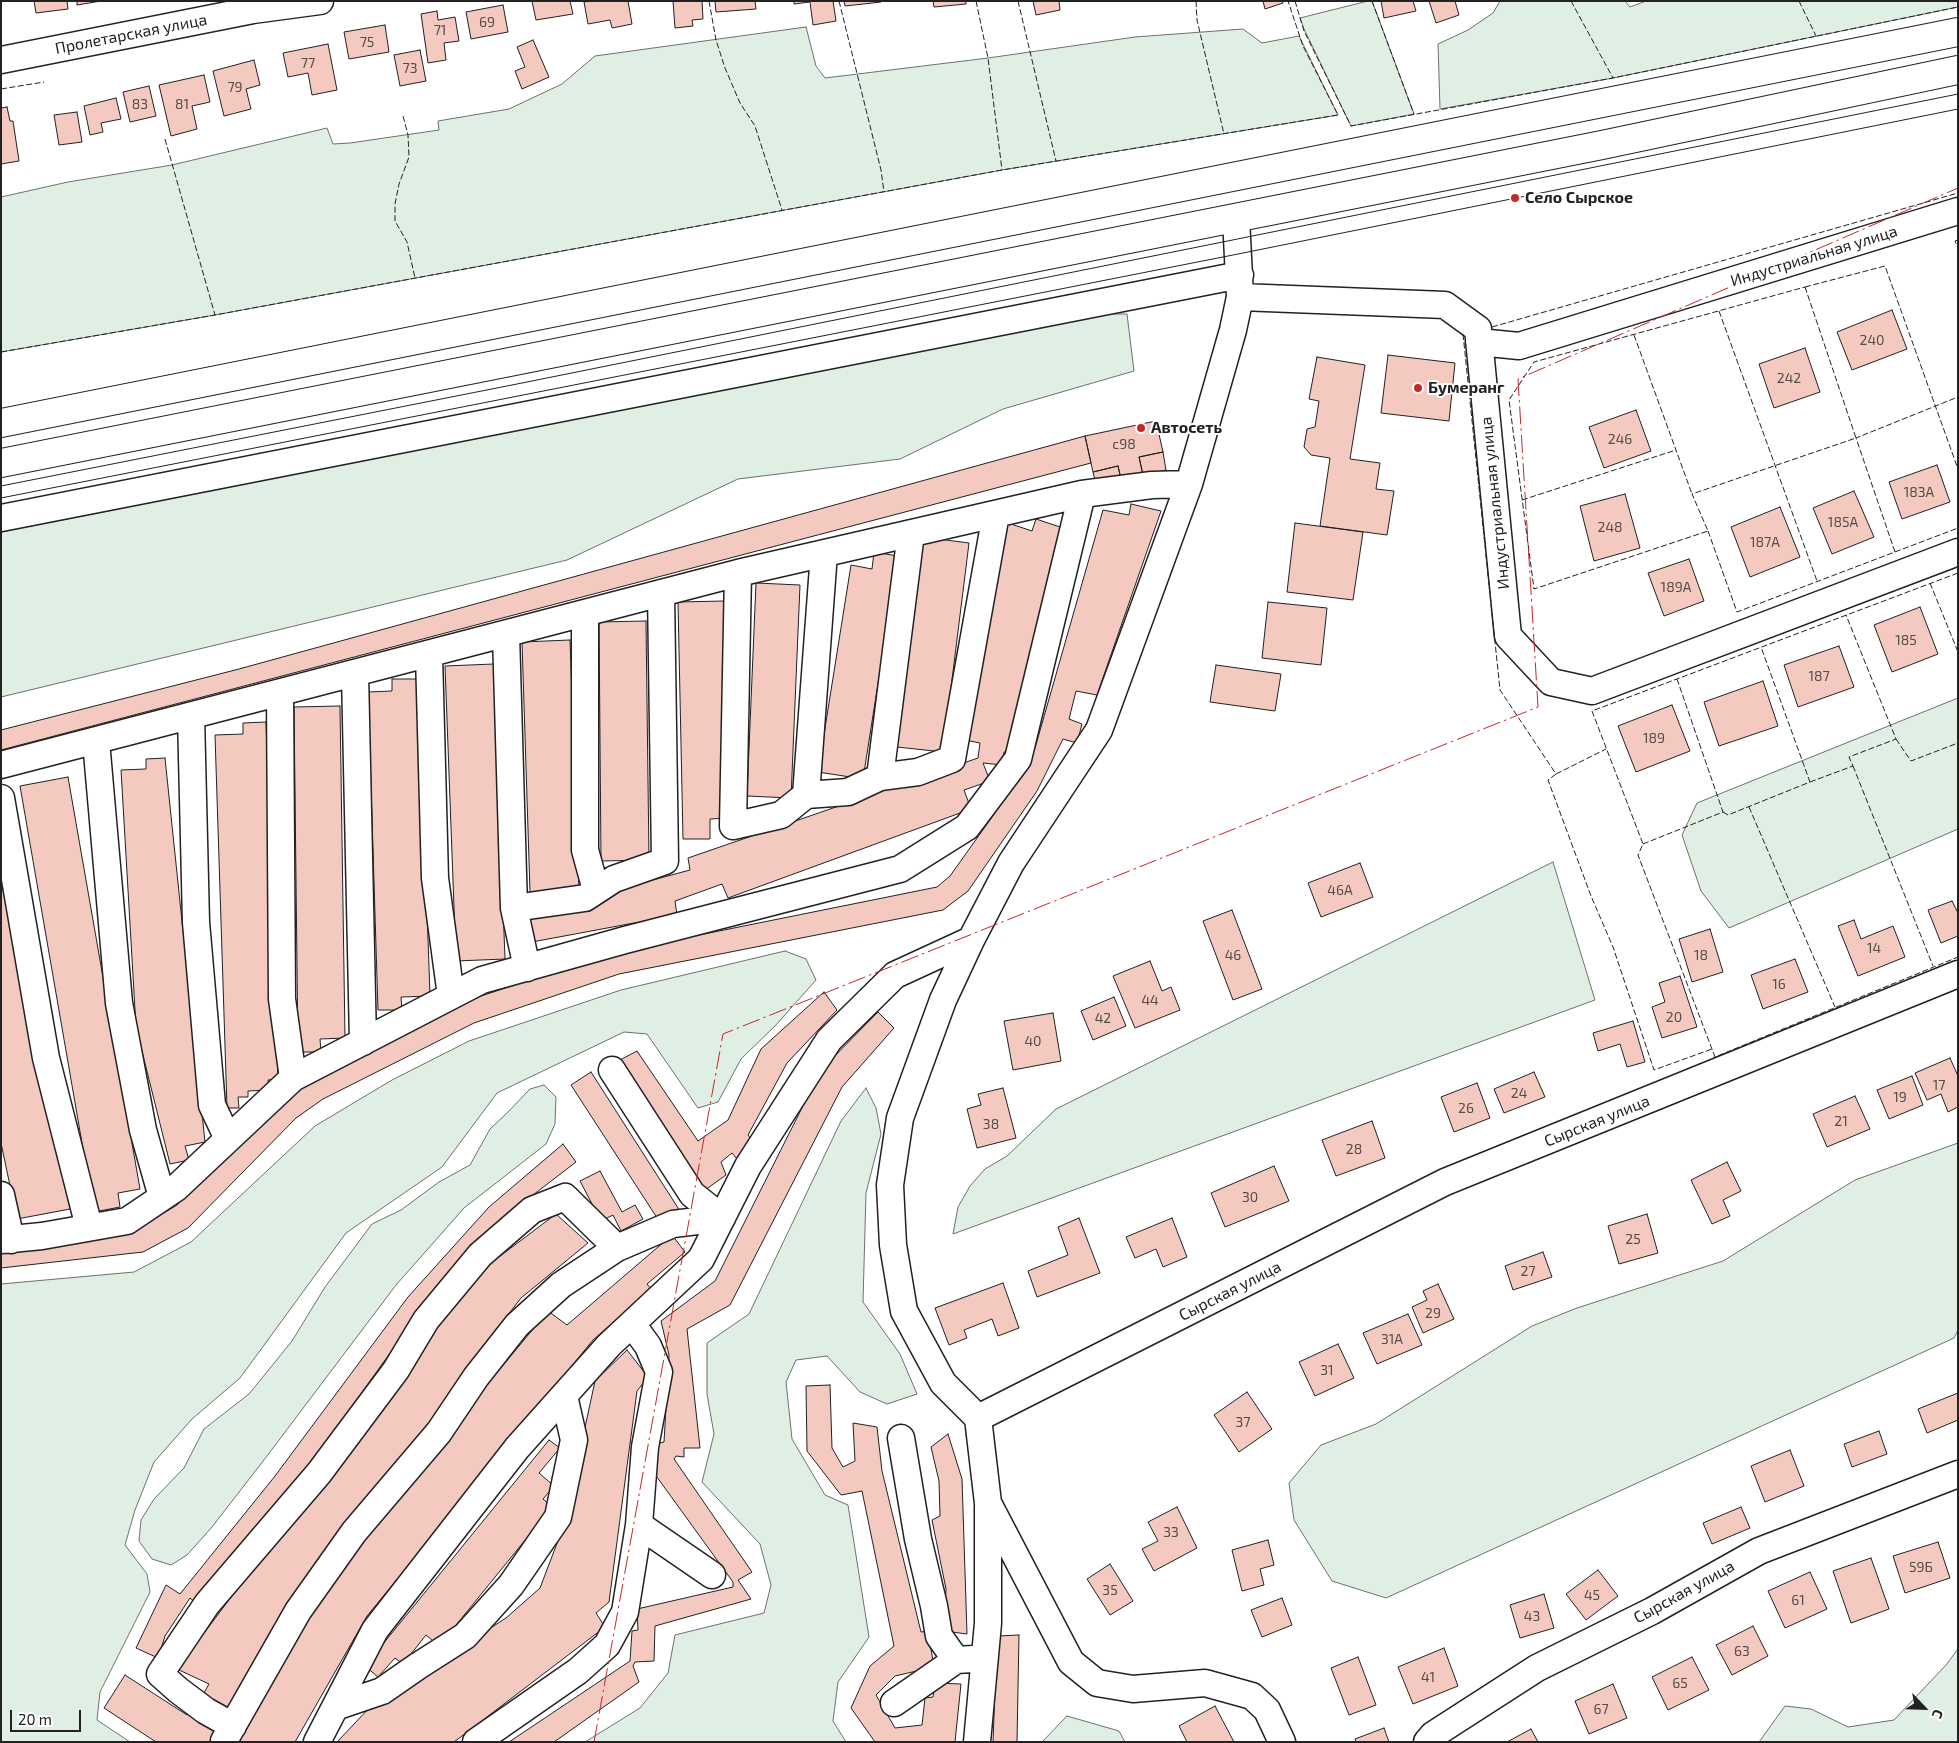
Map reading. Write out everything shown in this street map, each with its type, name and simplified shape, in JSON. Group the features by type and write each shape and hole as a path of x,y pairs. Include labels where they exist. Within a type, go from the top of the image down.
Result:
{"main road":[{"path":"1,424 1958,32"},
{"path":"1,464 1602,145 1958,70"}],"street":[{"name":"Пролетарская улица","path":"1,60 253,10 320,1"},
{"name":"Индустриальная улица","path":"1958,212 1519,346 1479,342 1508,636 1552,682 1592,691 1958,552"},
{"path":"977,1742 988,1622 988,1502 978,1418 943,1383 904,1311 893,1245 890,1185 900,1118 943,1000 971,940 1011,863 1099,730 1189,484 1231,339 1240,286 1236,218"},
{"path":"1,518 1240,286 1445,305 1478,330 1479,342"},
{"path":"1,765 738,573 1082,494 1152,485 1189,484"},
{"path":"1,1195 6,1240 127,1221 176,1188 292,1078 482,980 625,940 900,869 967,827 1018,759 1082,494"},
{"path":"738,573 733,826 781,815 806,795 848,792 880,777 918,772 952,759 996,514"},
{"path":"880,777 911,533"},
{"path":"806,795 824,553"},
{"path":"514,908 585,898 614,879 665,861 661,593"},
{"path":"586,613 584,850 596,890"},
{"path":"506,634 514,908 527,968"},
{"path":"429,655 435,878 452,996"},
{"path":"355,674 364,1042"},
{"path":"280,693 282,999 292,1078"},
{"path":"191,716 196,922 209,1076 212,1105 228,1139"},
{"path":"96,741 119,1003 143,1130 162,1197"},
{"path":"1,798 46,1058 90,1227"},
{"path":"317,1742 375,1630 518,1448 609,1345 701,1259 748,1166 829,1040 895,975 971,940"},
{"name":"Сырская улица","path":"978,1418 1445,1182 1958,974"},
{"path":"612,1070 692,1194 722,1218"},
{"path":"617,1248 565,1197 532,1210 480,1255 426,1320 396,1370 325,1465 207,1604 160,1674 206,1711 228,1734 298,1611 354,1532 439,1432 476,1377 517,1325 561,1285 617,1248 673,1224 722,1218"},
{"path":"476,1742 578,1671 607,1645 625,1612 640,1525 645,1447 659,1372 648,1346 632,1324"},
{"path":"335,1707 382,1691 465,1636 511,1585 558,1517 574,1440 564,1396"},
{"path":"901,1438 918,1538 939,1636 956,1660"},
{"name":"Сырская улица","path":"1427,1742 1433,1735 1537,1668 1652,1611 1759,1551 1958,1474"},
{"path":"988,1502 1071,1662 1084,1673 1097,1683 1134,1689 1205,1684 1252,1696 1267,1710 1282,1742"},
{"path":"640,1525 712,1575"},
{"path":"894,1703 956,1660 984,1658"}],"green space":[{"path":"1372,1 1414,114 1351,126 1300,18"},
{"path":"1500,1 1625,1 1630,7 1646,1 1958,1 1958,7 1613,78 1440,109 1438,44 1468,30 1493,13"},
{"path":"806,27 816,66 825,78 988,58 1135,37 1243,29 1262,43 1299,36 1338,115 1002,170 215,315 1,352 1,197 68,182 172,165 327,128 333,144 439,130 438,121 509,109 562,84 595,56"},
{"path":"1102,314 1127,314 1134,371 1003,409 900,459 738,479 567,560 1,697 1,532 387,456 888,353"},
{"path":"1958,698 1958,829 1729,928 1701,891 1682,835 1697,803"},
{"path":"1553,862 1595,1000 953,1234 958,1207 970,1186 985,1169 1007,1156 1056,1109"},
{"path":"785,951 806,959 816,980 775,1026 741,1059 718,1102 698,1108 647,1034 624,1032 497,1093 442,1167 346,1233 240,1378 192,1419 154,1462 135,1510 125,1545 147,1574 150,1592 100,1692 97,1720 130,1742 1,1742 1,1284 134,1272 191,1242 315,1126 392,1080 469,1041 621,990"},
{"path":"544,1085 556,1097 555,1124 546,1144 464,1208 396,1285 267,1456 212,1527 187,1555 171,1565 152,1559 139,1541 141,1520 154,1499 184,1468 204,1429 249,1394 292,1341 325,1287 372,1224 401,1210 439,1182 470,1165 490,1129 530,1089"},
{"path":"866,1088 876,1108 881,1134 866,1193 863,1302 900,1354 917,1394 887,1404 860,1392 827,1356 796,1360 786,1382 792,1439 825,1495 848,1505 869,1637 838,1682 833,1721 846,1742 585,1742 640,1708 668,1673 675,1635 764,1613 771,1585 760,1544 702,1482 714,1434 707,1394 707,1343 749,1314 841,1121"},
{"path":"1958,1143 1958,1330 1954,1338 1386,1598 1332,1581 1294,1520 1289,1483 1321,1445 1376,1424 1532,1326 1577,1308 1723,1261 1855,1180"},
{"path":"1958,1649 1958,1742 1759,1742 1785,1706 1811,1709 1848,1727 1894,1720 1946,1665"},
{"path":"1067,1716 1119,1731 1125,1742 1042,1742"}],"building":[{"path":"34,1 67,1 68,9 36,13"},
{"path":"77,1 101,1 77,5"},
{"path":"532,1 570,1 573,14 536,20"},
{"path":"628,1 632,24 612,28 610,20 588,24 584,2"},
{"path":"673,1 702,1 703,19 692,20 693,26 675,28"},
{"path":"715,1 755,1 756,9 716,12"},
{"path":"794,1 833,1 836,21 813,25 810,2 794,4"},
{"path":"844,1 881,1 881,2 845,6"},
{"path":"933,1 966,1 966,4 934,7"},
{"path":"1033,1 1059,1 1060,10 1036,15"},
{"path":"1263,1 1282,1 1283,3 1265,9"},
{"path":"1381,1 1413,1 1416,11 1384,18"},
{"path":"1429,1 1455,1 1459,15 1436,23"},
{"path":"503,5 508,32 471,39 466,12"},
{"path":"437,11 438,20 455,17 459,41 444,43 446,60 428,63 421,14"},
{"path":"385,25 389,52 349,59 344,32"},
{"path":"533,40 549,77 522,89 515,71 525,67 517,47"},
{"path":"328,44 337,90 312,95 308,73 288,77 283,53"},
{"path":"420,50 426,81 400,86 394,55"},
{"path":"254,60 260,85 246,89 251,109 224,116 213,71"},
{"path":"204,75 210,102 192,106 197,129 171,136 159,85"},
{"path":"149,86 156,116 130,122 123,92"},
{"path":"116,98 121,119 101,123 103,132 90,135 84,106"},
{"path":"7,107 10,121 13,121 19,161 1,164 1,108"},
{"path":"77,112 82,142 59,145 54,115"},
{"path":"1892,310 1907,349 1852,370 1837,332"},
{"path":"1805,348 1820,392 1774,408 1759,364"},
{"name":"Бумеранг","path":"1388,355 1455,363 1449,421 1381,413"},
{"path":"1317,357 1365,365 1350,459 1380,463 1376,489 1394,491 1387,535 1320,526 1330,458 1311,455 1304,447 1307,429 1315,427 1319,401 1309,399"},
{"path":"1636,410 1651,451 1604,468 1589,427"},
{"path":"1156,421 1163,452 1139,457 1143,475 1121,479 1118,466 1093,472 1085,436"},
{"path":"1085,436 1091,463 1,750 1,730 239,669"},
{"path":"1163,452 1166,470 1143,475 1139,457"},
{"path":"1937,465 1950,502 1902,519 1889,482"},
{"path":"1118,466 1121,479 1096,485 1093,472"},
{"path":"1854,491 1874,537 1832,554 1813,508"},
{"path":"1625,494 1640,548 1594,561 1580,506"},
{"path":"1131,504 1161,511 1097,695 1076,691 1069,719 1082,724 1077,743 1063,739 1037,791 968,891 943,910 619,974 474,1023 323,1099 296,1118 188,1228 143,1252 1,1268 1,1246 139,1228 177,1205 285,1099 313,1080 472,999 615,952 937,887 950,876 1017,782 1035,748 1103,510 1129,515"},
{"path":"1780,507 1800,557 1750,577 1731,527"},
{"path":"1036,519 1063,528 1011,752 1004,752 1002,765 983,763 990,781 964,790 971,809 728,898 722,884 675,901 677,915 532,942 525,919 608,892 690,870 688,858 978,758 980,743 965,740 1005,522 1032,531"},
{"path":"1295,523 1363,532 1353,600 1287,592"},
{"path":"923,537 969,543 943,752 897,747"},
{"path":"874,552 898,556 863,779 818,772 851,565 872,569"},
{"path":"1689,559 1704,601 1664,616 1648,573"},
{"path":"756,583 800,585 791,798 747,796"},
{"path":"724,601 728,818 710,819 710,839 683,839 678,602"},
{"path":"1268,602 1327,608 1321,665 1262,658"},
{"path":"1920,607 1938,654 1892,672 1874,625"},
{"path":"646,621 649,860 601,861 599,622"},
{"path":"570,640 579,890 530,892 522,642"},
{"path":"1839,646 1854,687 1798,707 1784,665"},
{"path":"494,664 505,959 456,961 445,666"},
{"path":"1216,665 1281,674 1275,711 1210,702"},
{"path":"392,679 419,679 430,996 401,997 402,1010 378,1010 368,692 392,691"},
{"path":"1763,681 1778,726 1719,746 1704,702"},
{"path":"1672,705 1690,751 1636,772 1618,726"},
{"path":"340,706 345,1038 320,1039 321,1052 298,1052 294,707"},
{"path":"266,722 278,1079 268,1080 269,1090 248,1091 248,1097 238,1097 239,1108 227,1108 215,735 243,734 243,723"},
{"path":"165,758 205,1142 185,1146 189,1160 170,1164 136,1027 121,770 146,769 146,759"},
{"path":"68,777 140,1189 118,1193 120,1207 94,1212 20,786"},
{"path":"1360,863 1373,897 1321,917 1308,883"},
{"path":"1,880 70,1209 17,1219 1,1143"},
{"path":"1952,901 1958,913 1958,936 1941,943 1928,910"},
{"path":"1232,910 1262,989 1233,1000 1203,921"},
{"path":"1854,920 1861,939 1893,926 1905,957 1858,976 1838,926"},
{"path":"1710,929 1723,972 1692,982 1679,939"},
{"path":"1795,959 1808,992 1763,1009 1751,975"},
{"path":"1150,961 1162,991 1171,987 1180,1010 1135,1028 1113,976"},
{"path":"1680,976 1697,1027 1662,1038 1652,1007 1665,1002 1659,983"},
{"path":"824,992 837,1010 787,1063 748,1135 753,1142 737,1159 732,1153 721,1162 726,1175 705,1190 618,1061 637,1051 698,1141 728,1120 761,1049"},
{"path":"1114,997 1126,1026 1093,1040 1081,1011"},
{"path":"878,1012 894,1028 842,1087 730,1305 687,1329 700,1448 684,1448 684,1457 676,1456 674,1459 752,1572 738,1580 751,1599 655,1626 654,1661 635,1662 633,1666 639,1682 554,1742 509,1742 630,1661 632,1631 638,1630 637,1609 733,1587 733,1582 654,1473 654,1444 664,1442 669,1355 661,1321 715,1281 821,1070"},
{"path":"1053,1013 1061,1061 1013,1070 1004,1021"},
{"path":"1633,1021 1645,1062 1627,1067 1620,1044 1598,1051 1593,1033"},
{"path":"1950,1058 1958,1076 1958,1107 1948,1112 1941,1094 1927,1100 1915,1073"},
{"path":"591,1072 680,1211 661,1224 571,1085"},
{"path":"1534,1072 1545,1097 1504,1113 1494,1089"},
{"path":"1912,1076 1923,1105 1889,1119 1877,1090"},
{"path":"1477,1083 1490,1118 1454,1132 1441,1097"},
{"path":"1003,1088 1016,1138 977,1148 967,1109 981,1105 978,1094"},
{"path":"1855,1096 1870,1129 1827,1147 1813,1114"},
{"path":"1372,1121 1385,1158 1336,1176 1322,1140"},
{"path":"563,1144 576,1162 503,1218 423,1307 292,1490 197,1604 190,1598 165,1636 158,1658 136,1648 166,1585 180,1594 275,1476 408,1297 489,1207"},
{"path":"1727,1162 1741,1191 1723,1200 1730,1216 1712,1224 1691,1180"},
{"path":"1274,1166 1289,1201 1225,1227 1211,1193"},
{"path":"600,1171 622,1212 635,1205 643,1219 621,1231 613,1215 601,1221 580,1181"},
{"path":"556,1214 588,1243 521,1298 473,1360 434,1419 226,1713 201,1698 209,1684 177,1669 471,1278"},
{"path":"1647,1214 1658,1253 1619,1264 1608,1226"},
{"path":"1079,1218 1100,1273 1037,1297 1028,1271 1068,1255 1058,1227"},
{"path":"1172,1218 1187,1257 1163,1267 1156,1249 1135,1258 1126,1237"},
{"path":"672,1235 685,1252 647,1284 651,1289 593,1340 367,1616 295,1742 235,1742 290,1640 389,1503 548,1311 567,1325"},
{"path":"1543,1252 1552,1277 1513,1290 1505,1266"},
{"path":"1003,1283 1019,1328 998,1336 992,1319 964,1330 967,1338 949,1345 935,1308"},
{"path":"1438,1284 1454,1319 1423,1333 1412,1307 1427,1300 1423,1291"},
{"path":"1408,1314 1422,1345 1377,1364 1363,1333"},
{"path":"1338,1344 1354,1378 1315,1396 1299,1362"},
{"path":"627,1350 648,1377 637,1391 609,1602 596,1613 605,1627 454,1742 337,1742 372,1705 506,1618 540,1588 564,1525 595,1381"},
{"path":"830,1385 832,1448 843,1467 855,1461 853,1423 877,1427 882,1471 921,1632 928,1631 934,1667 895,1676 876,1695 895,1728 922,1725 925,1698 933,1697 935,1683 961,1684 955,1742 875,1742 851,1708 870,1666 894,1646 862,1491 841,1495 807,1451 806,1386"},
{"path":"1247,1392 1272,1429 1239,1452 1214,1415"},
{"path":"1958,1393 1958,1420 1927,1433 1918,1409"},
{"path":"1879,1431 1887,1454 1852,1467 1844,1444"},
{"path":"948,1434 962,1479 967,1634 944,1631 946,1589 932,1520 940,1516 939,1481 931,1447"},
{"path":"549,1440 560,1448 539,1473 554,1486 543,1499 552,1507 439,1646 426,1635 403,1664 395,1658 378,1677 365,1666"},
{"path":"1790,1450 1804,1486 1765,1502 1751,1466"},
{"path":"1177,1507 1197,1548 1154,1571 1142,1549 1158,1541 1148,1522"},
{"path":"1741,1507 1750,1528 1712,1544 1703,1523"},
{"path":"1268,1540 1274,1565 1260,1569 1264,1585 1242,1591 1232,1550"},
{"path":"1938,1542 1950,1578 1905,1593 1893,1556"},
{"path":"1871,1558 1889,1609 1851,1623 1833,1571"},
{"path":"1110,1564 1133,1601 1110,1615 1087,1579"},
{"path":"1598,1570 1618,1596 1586,1620 1566,1594"},
{"path":"1810,1572 1827,1609 1785,1628 1768,1591"},
{"path":"1544,1594 1554,1628 1520,1638 1510,1605"},
{"path":"1282,1598 1292,1625 1262,1637 1251,1610"},
{"path":"1753,1626 1768,1656 1732,1675 1716,1645"},
{"path":"1019,1635 1017,1742 993,1742 997,1636"},
{"path":"1444,1648 1458,1686 1413,1704 1398,1667"},
{"path":"1358,1657 1376,1705 1349,1715 1331,1668"},
{"path":"1692,1657 1709,1690 1668,1710 1652,1677"},
{"path":"125,1675 187,1715 192,1707 224,1728 215,1742 156,1742 104,1708"},
{"path":"1613,1684 1627,1718 1589,1734 1575,1701"},
{"path":"1215,1706 1234,1742 1187,1742 1179,1726"},
{"path":"1384,1728 1389,1742 1356,1742 1355,1739"},
{"path":"1531,1729 1538,1742 1507,1742"}],"tram line":[{"path":"1,486 1958,94"},
{"path":"1,498 1238,254 1958,109"}],"fence":[{"path":"709,1 716,40 725,68 740,103 755,126 782,210"},
{"path":"839,1 881,170 884,192"},
{"path":"976,1 988,58 1002,170"},
{"path":"1018,1 1056,161"},
{"path":"1196,1 1197,20 1224,134"},
{"path":"1,352 215,315 1002,170 1338,115 1303,46 1288,1"},
{"path":"1295,1 1304,31 1351,126 1613,78 1958,7"},
{"path":"1372,1 1414,114"},
{"path":"1571,1 1613,78"},
{"path":"1799,1 1816,36"},
{"path":"1,89 44,82"},
{"path":"403,116 408,135 409,157 399,184 395,204 395,221 407,242 415,278"},
{"path":"165,139 215,315"},
{"path":"1492,327 1958,193"},
{"path":"1958,240 1955,241 1958,248"},
{"path":"1805,287 1885,266 1958,469"},
{"path":"1805,287 1856,438 1692,494 1708,531 1534,589 1509,400 1534,362 1805,287"},
{"path":"1719,311 1817,581"},
{"path":"1463,334 1500,690 1556,774 1606,749"},
{"path":"1634,335 1692,494"},
{"path":"1895,552 1856,438 1958,397"},
{"path":"1522,500 1676,450"},
{"path":"1708,531 1737,612 1958,528"},
{"path":"1958,573 1592,711 1643,844 1638,855 1715,1057 1958,957"},
{"path":"1930,583 1958,652"},
{"path":"1810,782 1853,766 1849,757 1896,739 1846,615"},
{"path":"1723,812 1728,815 1810,782 1761,647"},
{"path":"1643,844 1723,812 1677,679"},
{"path":"1896,739 1911,761 1958,743"},
{"path":"1853,766 1933,966"},
{"path":"1556,774 1548,780 1591,896 1613,947 1654,1070 1712,1049"},
{"path":"1749,807 1835,1007"}],"power":[{"path":"594,1742 723,1034 1538,707 1518,379 1958,188"}],"place":[{"name":"Село Сырское","path":"1515,198"},
{"name":"Бумеранг","path":"1418,388"},
{"name":"Автосеть","path":"1141,428"}]}
